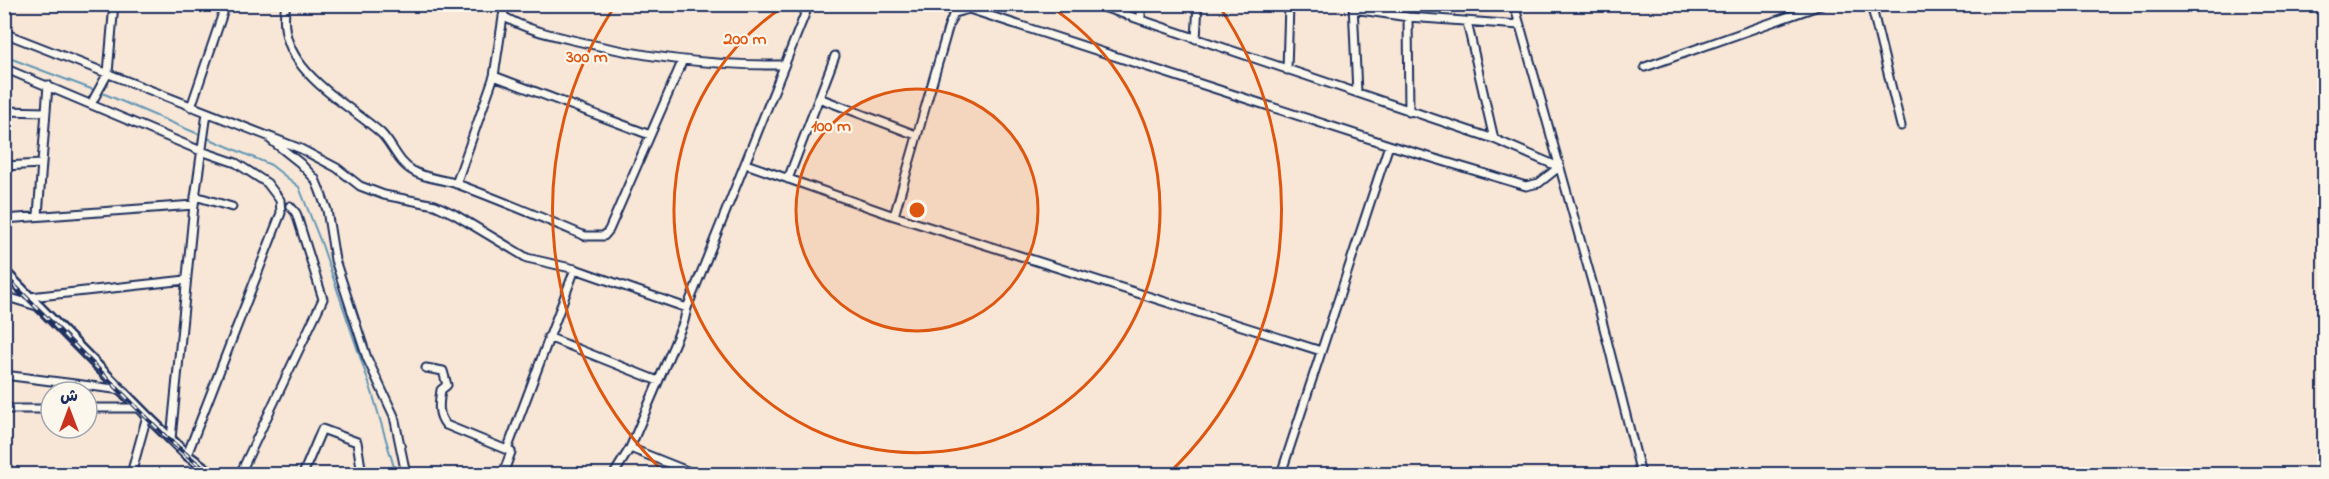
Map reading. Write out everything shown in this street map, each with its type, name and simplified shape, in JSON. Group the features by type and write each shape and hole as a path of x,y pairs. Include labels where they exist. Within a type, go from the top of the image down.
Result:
{"street":[{"path":"93,101 106,76 114,4"},
{"path":"191,107 225,6 211,4"},
{"path":"286,4 285,29 289,46 298,62 319,84 382,134 404,165 412,171 456,184 585,236 604,236 682,62"},
{"path":"456,184 494,76 505,4"},
{"path":"614,474 630,448 684,321 687,308 809,4"},
{"path":"1094,4 1494,139 1559,167"},
{"path":"1141,4 1141,20"},
{"path":"1196,39 1198,4"},
{"path":"1287,70 1289,4"},
{"path":"1514,4 1641,474"},
{"path":"1645,67 1824,4"},
{"path":"1871,4 1901,126"},
{"path":"1357,93 1353,7 1408,17 1520,25"},
{"path":"894,216 952,18 959,10 969,9 1389,145 1526,186 1539,183 1559,167"},
{"path":"503,16 537,31 682,62 726,66 784,65"},
{"path":"1408,17 1409,112"},
{"path":"1467,22 1494,139"},
{"path":"4,33 106,76 301,149 337,168 360,186 384,195 435,205 527,258 575,269 687,308"},
{"path":"788,179 835,56"},
{"path":"4,68 93,101 252,171 267,183 280,200 282,208 187,455"},
{"path":"494,76 650,135"},
{"path":"38,215 48,85"},
{"path":"819,98 916,135"},
{"path":"4,111 46,112"},
{"path":"171,439 194,205 207,113"},
{"path":"267,137 300,163 315,179 320,191 327,210 335,260 367,358 393,416 406,474"},
{"path":"1281,474 1389,145"},
{"path":"4,166 41,164"},
{"path":"746,164 894,216 1321,351"},
{"path":"195,196 232,207"},
{"path":"4,219 194,205"},
{"path":"240,474 323,299 296,213 290,206"},
{"path":"507,450 575,269"},
{"path":"4,271 187,455 213,474"},
{"path":"30,297 186,280"},
{"path":"4,296 42,308"},
{"path":"549,337 658,381"},
{"path":"426,368 443,371 447,385 441,390 439,406 440,417 446,425 512,452 503,474"},
{"path":"4,375 124,390"},
{"path":"99,408 139,408"},
{"path":"4,409 39,409"},
{"path":"131,474 147,416"},
{"path":"303,474 322,429 357,442 362,474"},
{"path":"630,448 683,472 695,474"}],"waterway":[{"path":"4,56 107,95 271,165 299,187 322,245 372,392 396,474"}],"railway":[{"path":"4,275 168,439 210,474"}]}
